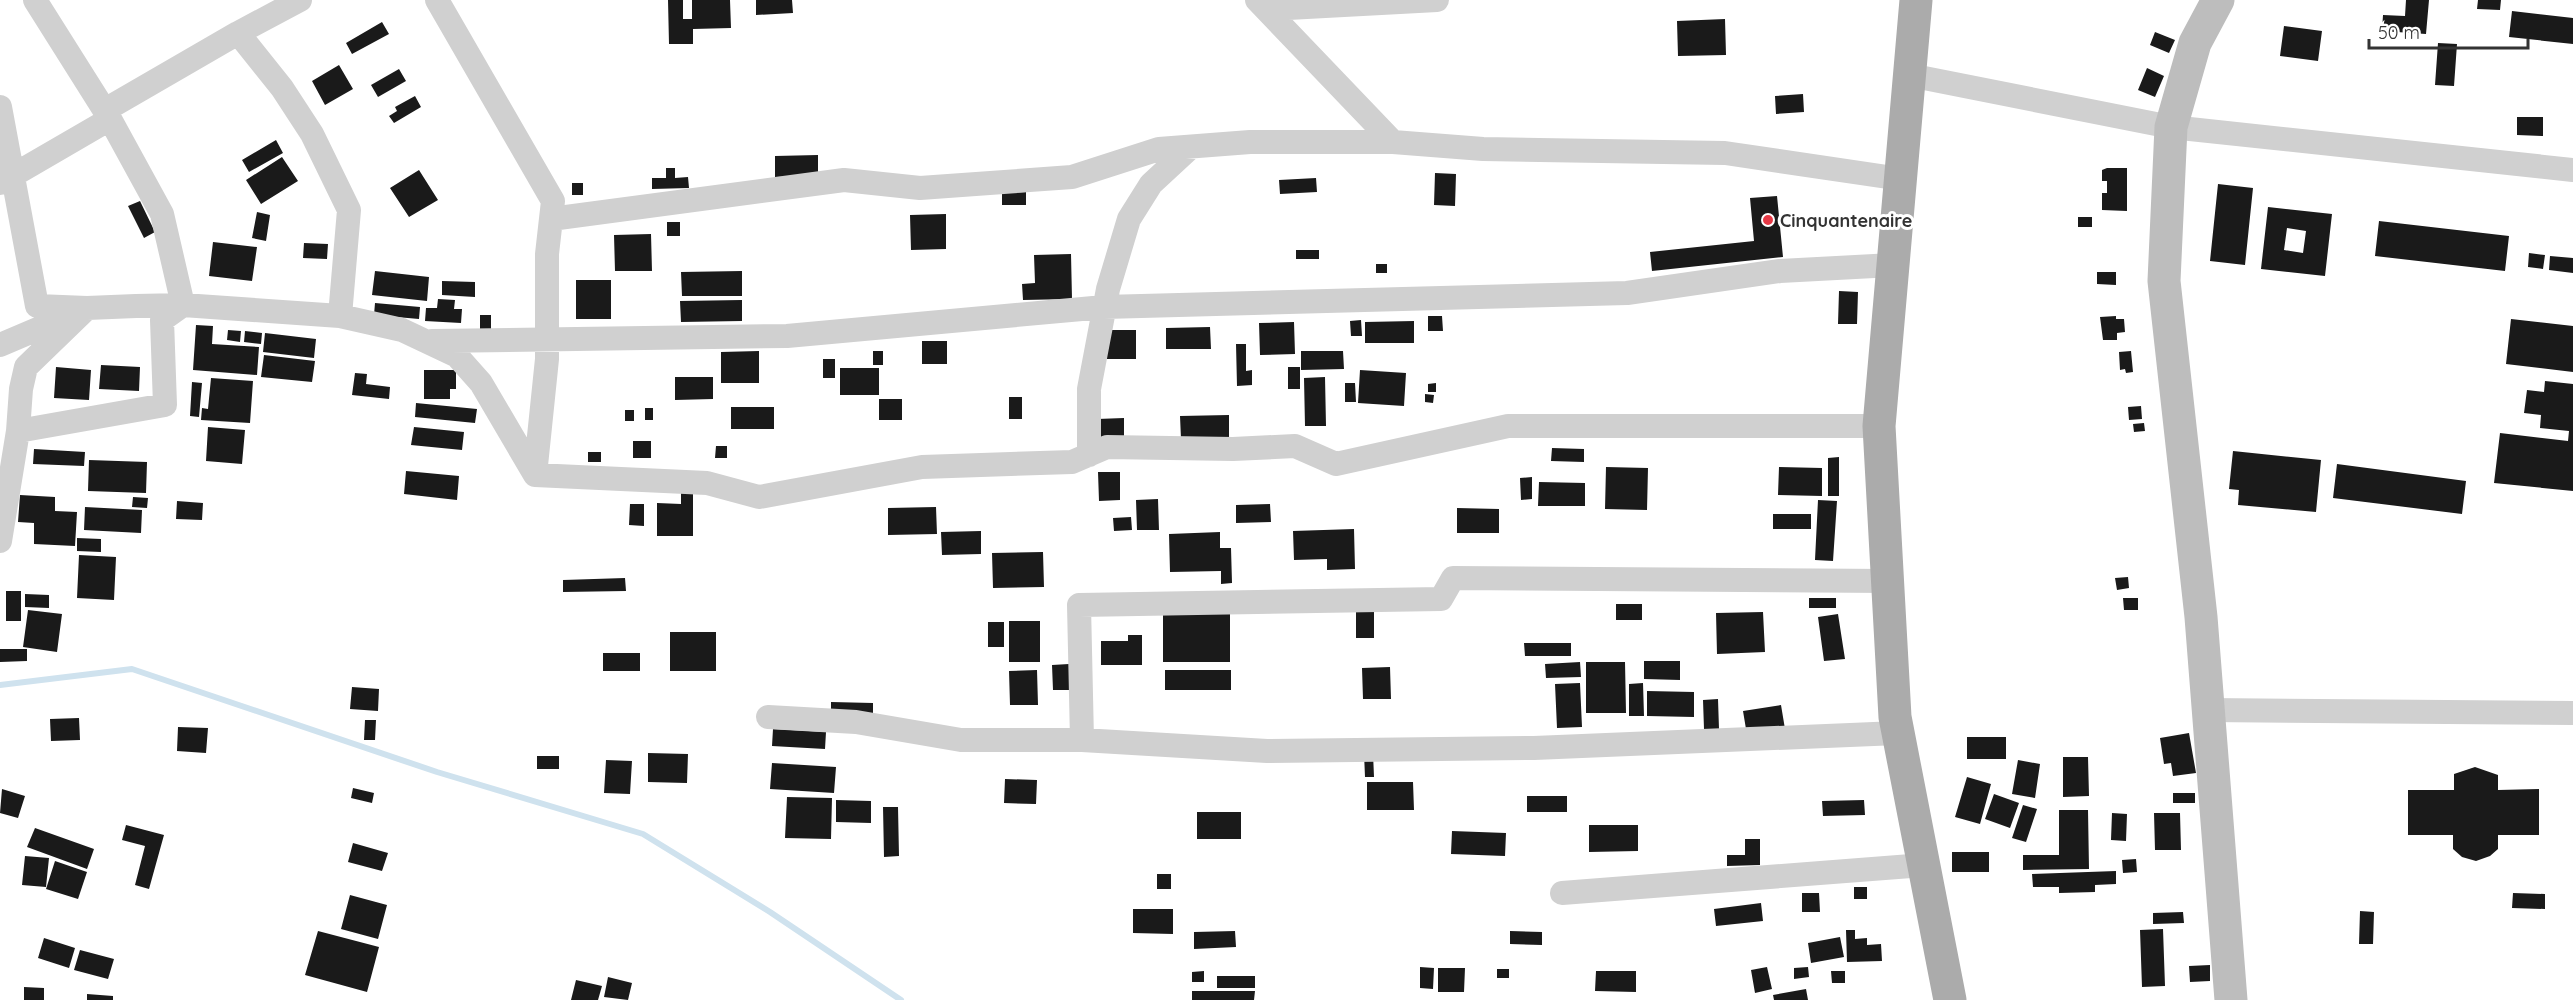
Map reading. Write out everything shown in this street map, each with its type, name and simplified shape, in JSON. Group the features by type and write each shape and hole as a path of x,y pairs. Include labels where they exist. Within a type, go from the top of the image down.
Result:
{"main road":[{"path":"1916,0 1880,426 1898,733 1950,1000"}],"street":[{"path":"35,0 107,114 162,214 183,305"},
{"path":"6,180 238,33 300,0"},
{"path":"437,0 553,201 547,254 547,341 535,475"},
{"path":"1263,4 1437,0"},
{"path":"2218,0 2195,43 2170,127 2164,281 2201,617 2231,1000"},
{"path":"1263,4 1393,142"},
{"path":"238,33 282,88 312,134 349,210 340,316"},
{"path":"1909,75 2170,127 2573,170"},
{"path":"0,107 6,180 37,306 87,308 183,305 340,316 402,330 457,356 481,383 535,475"},
{"path":"551,219 844,180 920,188 1072,177 1159,149 1250,142 1393,142 1483,149 1725,153 1901,179"},
{"path":"1089,455 1089,389 1104,307 1129,219 1151,184 1191,147"},
{"path":"426,341 786,336 1104,307 1627,293 1780,271 1893,265"},
{"path":"18,431 165,405 162,320 183,305"},
{"path":"0,345 87,308"},
{"path":"0,541 26,366 87,308"},
{"path":"535,475 707,483 759,497 922,467 1072,462 1107,447 1233,449 1295,446 1336,464 1508,426 1880,426"},
{"path":"1082,740 1079,605 1440,599 1453,578 1888,581"},
{"path":"2208,710 2573,713"},
{"path":"768,717 856,722 962,740 1082,740 1267,751 1499,749 1898,733"},
{"path":"1562,892 1924,866"}],"building":[{"path":"668,0 683,0 683,19 692,19 692,0 730,0 731,28 693,29 693,44 669,44"},
{"path":"756,0 792,0 793,13 756,15"},
{"path":"2406,0 2429,0 2426,34 2382,31 2383,15 2405,16"},
{"path":"2478,0 2501,0 2500,10 2477,9"},
{"path":"2512,11 2573,18 2573,44 2509,37"},
{"path":"1725,19 1726,55 1678,56 1677,21"},
{"path":"382,22 389,34 352,54 346,43"},
{"path":"2284,26 2322,31 2318,61 2280,56"},
{"path":"2155,32 2175,40 2169,53 2150,45"},
{"path":"2438,43 2457,44 2454,86 2435,85"},
{"path":"339,65 353,89 325,105 312,81"},
{"path":"2147,68 2164,76 2155,97 2138,90"},
{"path":"399,69 406,81 378,97 371,85"},
{"path":"1803,94 1804,112 1776,114 1775,96"},
{"path":"415,96 421,107 394,123 389,116 397,111 395,107"},
{"path":"2517,117 2543,117 2543,136 2517,135"},
{"path":"276,140 283,153 249,172 242,160"},
{"path":"818,155 818,176 775,177 775,156"},
{"path":"282,157 298,181 261,204 246,180"},
{"path":"666,168 675,168 675,178 688,177 689,188 652,189 652,178 666,178"},
{"path":"2127,168 2127,211 2102,210 2102,193 2107,193 2107,181 2102,181 2102,170"},
{"path":"419,170 438,200 409,217 390,188"},
{"path":"1435,173 1456,174 1455,206 1434,205"},
{"path":"1316,178 1317,192 1280,194 1279,180"},
{"path":"572,183 583,183 583,195 572,195"},
{"path":"2218,184 2253,188 2245,265 2210,261"},
{"path":"1026,192 1026,205 1002,205 1002,193"},
{"path":"1777,196 1783,257 1652,271 1650,252 1754,241 1750,198"},
{"path":"140,201 155,232 144,238 128,206"},
{"path":"2268,207 2332,214 2325,276 2261,269","holes":["2287,228 2306,231 2303,253 2284,250"]},
{"path":"257,212 270,215 266,241 252,238"},
{"path":"946,214 946,249 911,250 910,215"},
{"path":"2078,217 2092,217 2092,227 2078,227"},
{"path":"2379,221 2509,236 2505,271 2375,256"},
{"path":"667,222 680,222 680,236 667,236"},
{"path":"651,234 652,271 615,271 614,235"},
{"path":"213,242 257,247 252,281 209,276"},
{"path":"304,243 328,244 327,259 303,258"},
{"path":"1296,250 1319,250 1319,259 1296,259"},
{"path":"2529,253 2545,255 2543,269 2528,267"},
{"path":"1071,254 1072,299 1023,300 1022,284 1035,283 1034,255"},
{"path":"2550,256 2573,258 2573,273 2549,270"},
{"path":"1376,264 1387,264 1387,273 1376,273"},
{"path":"375,271 429,277 427,301 372,295"},
{"path":"742,271 742,296 682,296 681,272"},
{"path":"2097,272 2116,272 2116,285 2097,284"},
{"path":"576,280 611,280 611,319 576,319"},
{"path":"442,281 475,282 475,297 442,295"},
{"path":"1839,291 1858,292 1857,324 1838,324"},
{"path":"438,299 455,300 454,309 462,309 461,323 425,321 426,308 437,308"},
{"path":"742,300 742,321 681,322 680,301"},
{"path":"375,303 420,307 419,319 374,315"},
{"path":"480,315 491,315 491,332 480,332"},
{"path":"1428,316 1442,316 1443,331 1428,331"},
{"path":"2116,316 2116,319 2124,319 2125,332 2117,333 2117,340 2103,340 2100,317"},
{"path":"2511,319 2573,326 2573,372 2506,364"},
{"path":"1361,320 1362,336 1351,336 1350,321"},
{"path":"1414,321 1414,343 1365,343 1365,322"},
{"path":"1294,322 1295,354 1260,355 1259,323"},
{"path":"196,325 213,326 212,344 259,347 257,375 193,370"},
{"path":"1210,327 1211,349 1166,349 1166,328"},
{"path":"228,330 241,331 240,342 227,340"},
{"path":"1106,330 1136,330 1136,359 1107,359"},
{"path":"245,331 262,333 261,344 244,342"},
{"path":"265,333 316,339 314,358 263,352"},
{"path":"922,341 947,341 947,364 922,364"},
{"path":"1236,344 1246,344 1246,371 1252,370 1252,385 1237,386"},
{"path":"759,351 759,383 721,383 721,352"},
{"path":"873,351 883,351 883,365 873,365"},
{"path":"1301,351 1343,351 1344,369 1301,370"},
{"path":"2131,351 2133,372 2126,373 2125,369 2120,370 2119,352"},
{"path":"264,355 315,361 312,382 261,377"},
{"path":"823,359 835,359 835,378 823,378"},
{"path":"101,365 140,367 139,391 99,389"},
{"path":"56,367 91,370 89,400 54,398"},
{"path":"1288,367 1300,367 1300,389 1288,389"},
{"path":"840,368 879,368 879,395 840,395"},
{"path":"424,370 456,370 456,389 450,389 450,399 424,399"},
{"path":"1360,370 1406,373 1404,406 1358,403"},
{"path":"355,373 367,374 366,384 390,387 389,399 352,395"},
{"path":"675,377 713,377 713,399 675,400"},
{"path":"1325,377 1326,426 1305,426 1304,378"},
{"path":"211,378 253,381 250,423 201,420 202,408 208,409"},
{"path":"2545,381 2573,384 2573,491 2494,483 2500,433 2568,441 2569,431 2540,428 2541,415 2524,413 2527,390 2544,392"},
{"path":"192,382 202,383 199,417 190,416"},
{"path":"1345,383 1355,383 1356,402 1345,402"},
{"path":"1436,383 1436,392 1428,392 1428,384"},
{"path":"1425,394 1434,395 1433,403 1425,402"},
{"path":"1009,397 1022,397 1022,419 1009,419"},
{"path":"879,399 902,399 902,420 879,420"},
{"path":"416,403 477,409 475,423 415,417"},
{"path":"2141,406 2142,419 2129,420 2128,407"},
{"path":"731,407 774,407 774,429 731,429"},
{"path":"645,408 653,408 653,420 645,420"},
{"path":"625,410 634,410 634,421 625,421"},
{"path":"1229,415 1229,438 1181,439 1180,416"},
{"path":"1124,418 1124,437 1097,437 1097,419"},
{"path":"2144,423 2145,431 2134,432 2133,424"},
{"path":"208,427 245,430 242,464 206,461"},
{"path":"414,427 464,432 462,450 411,445"},
{"path":"633,441 651,441 651,458 633,458"},
{"path":"716,446 727,446 727,458 715,458"},
{"path":"1552,448 1584,449 1584,462 1551,461"},
{"path":"34,449 85,452 84,466 33,464"},
{"path":"2233,451 2321,460 2316,512 2238,505 2239,490 2229,489"},
{"path":"588,452 601,452 601,462 588,462"},
{"path":"1839,457 1839,496 1828,496 1828,458"},
{"path":"89,460 147,462 146,493 88,491"},
{"path":"2337,464 2466,481 2462,514 2333,498"},
{"path":"1606,467 1648,468 1647,510 1605,509"},
{"path":"1779,467 1822,468 1822,496 1778,495"},
{"path":"406,471 459,476 457,500 404,494"},
{"path":"1098,472 1120,472 1120,500 1099,501"},
{"path":"1532,477 1532,499 1521,500 1520,478"},
{"path":"1539,482 1585,483 1585,506 1538,506"},
{"path":"681,489 693,489 693,536 657,536 657,503 681,504"},
{"path":"20,495 55,497 55,511 77,512 75,546 34,544 34,523 18,522"},
{"path":"133,497 148,498 147,508 132,507"},
{"path":"1158,499 1159,530 1137,530 1136,500"},
{"path":"1818,500 1837,501 1833,561 1815,560"},
{"path":"177,501 203,503 202,520 176,519"},
{"path":"630,504 644,504 644,526 629,525"},
{"path":"1270,504 1271,522 1236,523 1236,505"},
{"path":"85,507 142,510 141,533 84,530"},
{"path":"936,507 937,534 888,535 888,508"},
{"path":"1457,508 1499,509 1499,533 1457,533"},
{"path":"1773,514 1811,514 1811,529 1773,529"},
{"path":"1131,517 1132,530 1114,531 1113,518"},
{"path":"1354,529 1355,569 1327,570 1327,559 1294,560 1293,531"},
{"path":"981,531 981,554 942,555 941,532"},
{"path":"1220,532 1220,548 1231,548 1232,583 1221,584 1221,571 1170,572 1169,534"},
{"path":"77,538 101,539 101,552 77,551"},
{"path":"1043,552 1044,587 993,588 992,553"},
{"path":"79,555 116,557 114,600 77,598"},
{"path":"2128,577 2129,588 2117,590 2115,578"},
{"path":"625,578 626,591 563,592 563,580"},
{"path":"6,591 21,591 21,621 6,621"},
{"path":"25,594 49,595 49,608 25,607"},
{"path":"1809,598 1836,598 1836,608 1809,608"},
{"path":"2123,598 2138,598 2138,610 2124,610"},
{"path":"1616,604 1642,604 1642,620 1616,620"},
{"path":"28,610 62,614 57,652 23,647"},
{"path":"1356,610 1374,610 1374,638 1356,638"},
{"path":"1763,612 1765,652 1717,654 1716,613"},
{"path":"1163,613 1230,613 1230,662 1163,662"},
{"path":"1838,614 1845,659 1824,661 1818,617"},
{"path":"1009,621 1040,621 1040,662 1009,662"},
{"path":"988,622 1004,622 1004,647 988,647"},
{"path":"670,632 716,632 716,671 670,671"},
{"path":"1128,635 1142,635 1142,665 1101,665 1101,641 1128,641"},
{"path":"1524,643 1571,643 1571,656 1525,656"},
{"path":"0,649 27,649 27,661 0,662"},
{"path":"603,653 640,653 640,671 603,671"},
{"path":"1644,661 1680,661 1680,680 1644,679"},
{"path":"1580,662 1581,677 1546,678 1545,664"},
{"path":"1586,662 1625,662 1626,713 1586,713"},
{"path":"1069,664 1070,690 1053,690 1052,665"},
{"path":"1390,667 1391,699 1363,699 1362,668"},
{"path":"1037,670 1038,705 1010,705 1009,671"},
{"path":"1165,670 1231,670 1231,690 1165,690"},
{"path":"1580,683 1582,727 1557,728 1555,684"},
{"path":"1643,683 1644,716 1629,716 1629,684"},
{"path":"352,687 379,689 378,711 350,709"},
{"path":"1647,691 1694,692 1694,717 1647,716"},
{"path":"1718,699 1719,729 1704,729 1703,700"},
{"path":"831,702 873,703 873,715 831,715"},
{"path":"1781,705 1785,729 1747,735 1743,711"},
{"path":"79,718 80,740 51,741 50,719"},
{"path":"365,720 376,720 375,740 364,740"},
{"path":"178,727 208,728 206,753 177,751"},
{"path":"773,729 826,732 825,749 772,746"},
{"path":"2189,733 2196,773 2173,776 2171,763 2164,764 2160,738"},
{"path":"1967,737 2006,737 2006,759 1967,759"},
{"path":"648,753 688,754 687,783 648,782"},
{"path":"1364,753 1373,753 1374,777 1365,777"},
{"path":"537,756 559,756 559,769 537,769"},
{"path":"2063,757 2088,757 2089,796 2063,797"},
{"path":"606,760 632,761 630,794 604,793"},
{"path":"2018,760 2040,764 2035,798 2012,794"},
{"path":"772,763 836,767 834,793 770,789"},
{"path":"2475,767 2498,775 2498,790 2539,789 2539,835 2498,835 2498,849 2490,856 2476,861 2462,857 2453,849 2453,835 2408,835 2408,790 2454,790 2454,774"},
{"path":"1967,777 1991,784 1980,824 1955,817"},
{"path":"1005,779 1037,780 1036,804 1004,803"},
{"path":"1367,782 1413,782 1414,810 1367,810"},
{"path":"353,788 374,793 372,803 351,798"},
{"path":"2,789 25,796 18,818 0,813"},
{"path":"2173,793 2195,793 2195,803 2173,803"},
{"path":"1994,794 2019,803 2010,828 1985,819"},
{"path":"1527,796 1567,796 1567,812 1527,812"},
{"path":"787,797 832,798 831,839 785,838"},
{"path":"836,800 871,801 871,823 836,822"},
{"path":"1864,800 1865,815 1823,816 1822,801"},
{"path":"2023,805 2037,809 2026,842 2012,838"},
{"path":"883,807 898,807 899,856 884,857"},
{"path":"2059,810 2088,810 2089,869 2023,870 2023,855 2059,855"},
{"path":"1197,812 1241,812 1241,839 1197,839"},
{"path":"2112,813 2127,814 2126,841 2111,840"},
{"path":"2154,813 2180,813 2181,850 2155,850"},
{"path":"126,825 164,835 149,889 135,885 145,846 122,840"},
{"path":"1589,825 1638,825 1638,851 1589,852"},
{"path":"35,828 94,849 87,869 27,847"},
{"path":"1452,831 1506,833 1505,856 1451,854"},
{"path":"1745,839 1760,839 1760,865 1727,866 1727,855 1745,855"},
{"path":"353,843 388,853 382,871 348,862"},
{"path":"1952,852 1989,852 1989,872 1952,872"},
{"path":"25,856 49,858 46,887 22,885"},
{"path":"2136,859 2137,872 2123,873 2122,860"},
{"path":"55,861 87,872 78,899 46,889"},
{"path":"2116,871 2116,884 2095,885 2095,892 2059,893 2059,887 2033,887 2032,874"},
{"path":"1157,874 1171,874 1171,889 1157,889"},
{"path":"1854,887 1867,887 1867,899 1854,899"},
{"path":"1802,893 1819,893 1820,912 1802,912"},
{"path":"2513,893 2545,894 2545,909 2512,908"},
{"path":"350,895 387,905 378,939 341,929"},
{"path":"1761,903 1763,921 1716,926 1714,909"},
{"path":"1133,909 1173,909 1173,934 1133,933"},
{"path":"2360,911 2374,912 2373,944 2359,944"},
{"path":"2183,912 2184,923 2153,924 2153,913"},
{"path":"2163,929 2165,986 2142,987 2140,930"},
{"path":"1846,930 1855,930 1855,939 1867,938 1867,945 1881,944 1882,961 1847,962"},
{"path":"318,931 379,947 367,992 305,975"},
{"path":"1235,931 1236,947 1194,949 1194,932"},
{"path":"1510,931 1542,932 1542,945 1510,944"},
{"path":"1840,937 1844,957 1811,963 1808,943"},
{"path":"44,938 75,948 69,968 38,958"},
{"path":"80,950 114,959 108,979 74,970"},
{"path":"2210,965 2210,981 2190,982 2189,966"},
{"path":"1420,967 1434,968 1433,989 1420,988"},
{"path":"1767,967 1772,989 1755,993 1751,970"},
{"path":"1808,967 1809,977 1794,979 1794,968"},
{"path":"1438,968 1465,968 1464,992 1438,992"},
{"path":"1497,969 1509,969 1509,978 1497,978"},
{"path":"1204,971 1204,982 1192,982 1192,972"},
{"path":"1596,971 1636,971 1636,992 1595,991"},
{"path":"1831,971 1845,971 1845,983 1832,983"},
{"path":"1217,976 1255,976 1255,988 1217,988"},
{"path":"608,977 632,983 628,1000 604,997"},
{"path":"576,980 602,986 598,1000 571,1000"},
{"path":"24,987 44,988 44,1000 24,1000"},
{"path":"1806,989 1808,1000 1774,1000 1773,995"},
{"path":"1192,991 1255,991 1254,1000 1192,1000"},
{"path":"87,994 113,996 113,1000 87,1000"}],"waterway":[{"path":"0,685 132,669 437,772 643,834 770,912 901,1000"}],"place":[{"name":"Cinquantenaire","path":"1768,220"}]}
